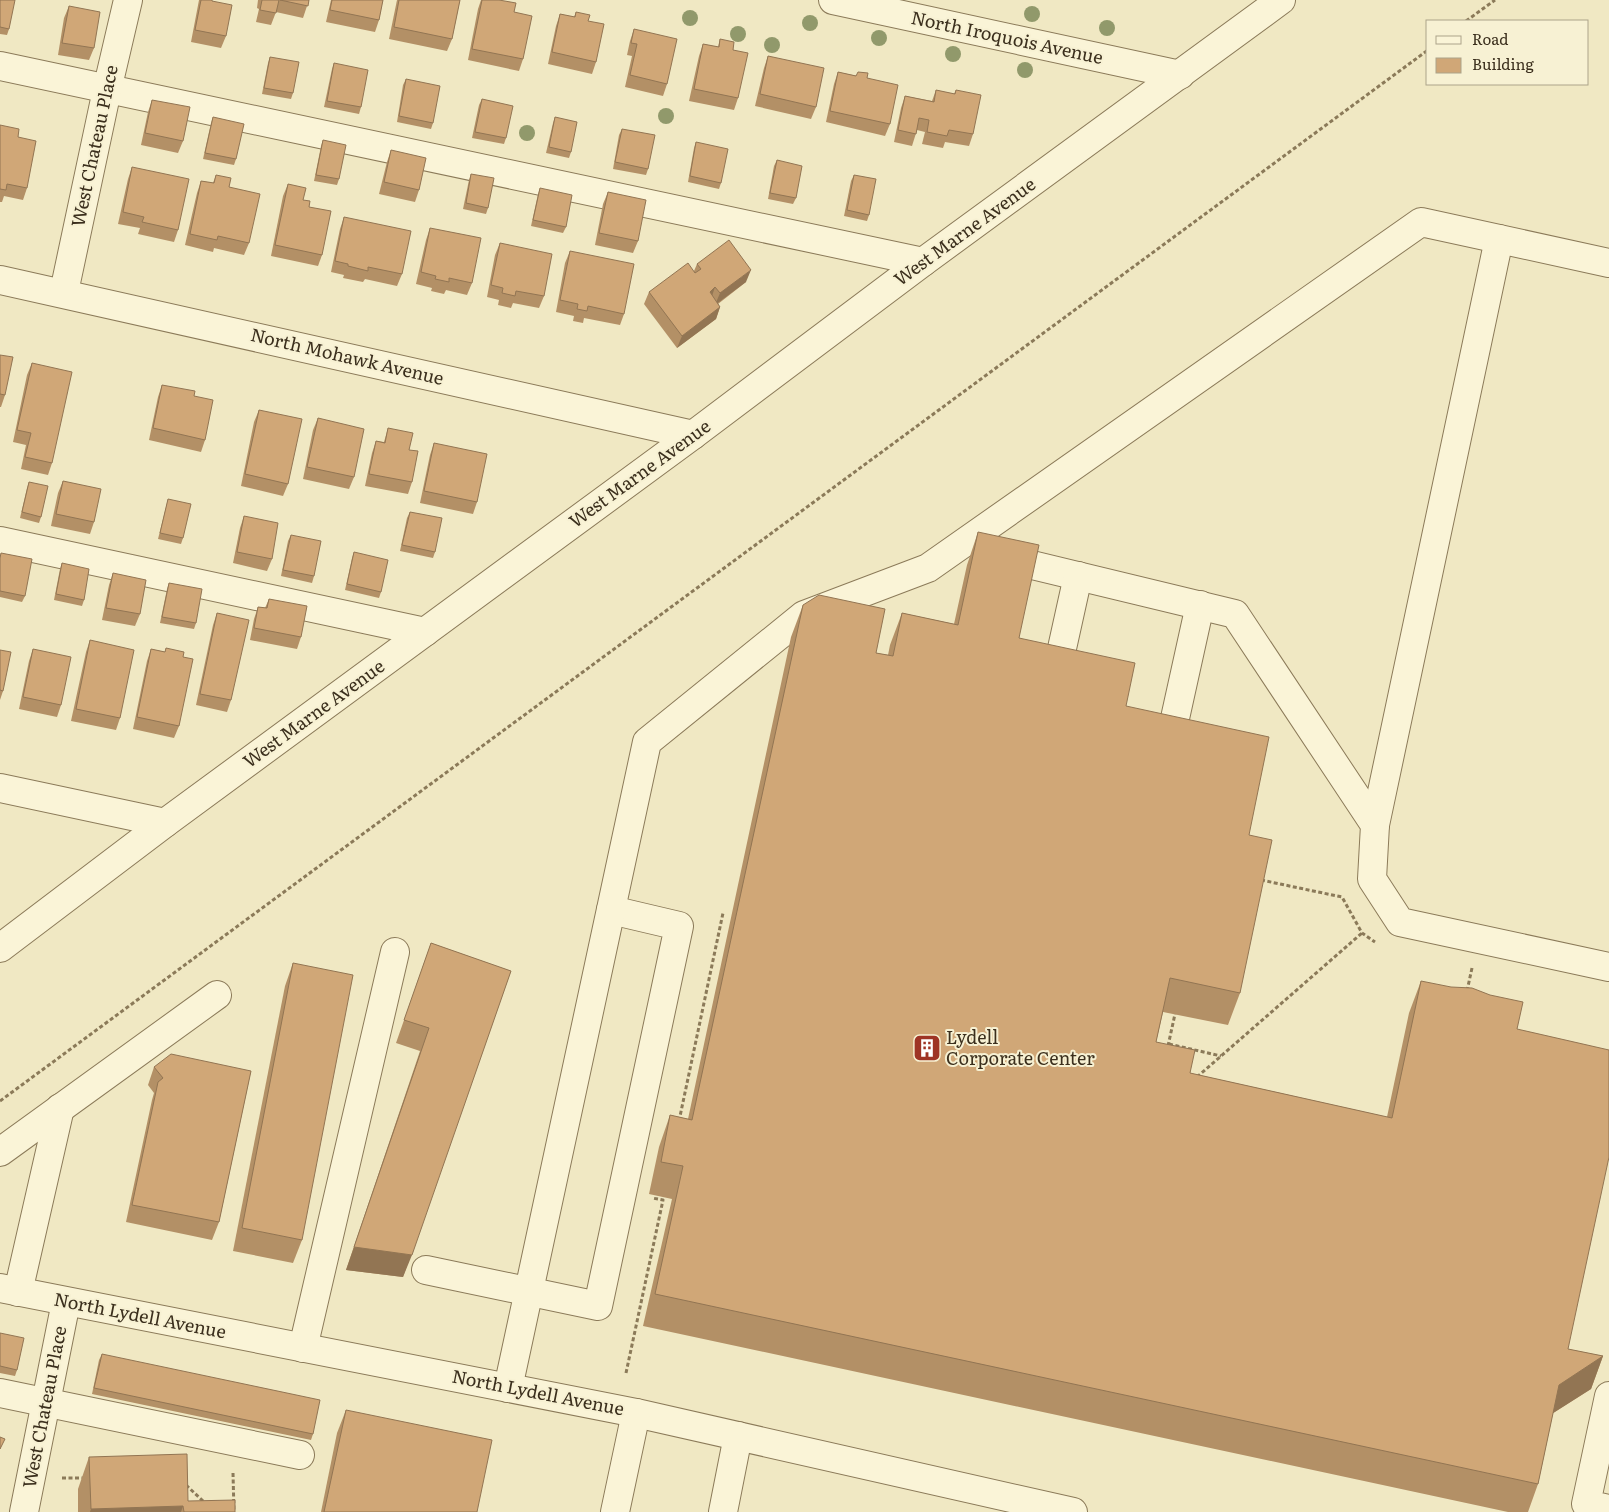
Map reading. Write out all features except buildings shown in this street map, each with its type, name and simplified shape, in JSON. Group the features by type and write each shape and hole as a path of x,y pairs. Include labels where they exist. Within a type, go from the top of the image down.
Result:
{"street":[{"name":"West Chateau Place","path":"64,292 106,90 128,0"},
{"name":"North Iroquois Avenue","path":"833,0 1180,75"},
{"name":"West Marne Avenue","path":"0,948 165,823 693,435 923,262 1281,0"},
{"path":"0,66 923,262"},
{"path":"508,1388 530,1293 647,742 804,615 928,568 1420,222 1609,263"},
{"path":"1499,239 1375,825 1372,879 1400,922 1609,967"},
{"name":"North Mohawk Avenue","path":"0,280 64,292 693,435"},
{"path":"0,541 425,632"},
{"path":"958,547 1235,614 1375,825"},
{"path":"1055,680 1078,576"},
{"path":"1168,750 1200,605"},
{"path":"0,788 165,823"},
{"path":"426,1270 598,1306 679,926 611,910"},
{"path":"303,1348 394,952"},
{"path":"0,1152 217,995"},
{"path":"9,1290 60,1108"},
{"name":"North Lydell Avenue","path":"9,1290 636,1413 1073,1512"},
{"name":"West Chateau Place","path":"24,1512 66,1302"},
{"path":"0,1393 300,1455"},
{"path":"1609,1396 1586,1504 1609,1509"},
{"path":"615,1512 636,1413"},
{"path":"723,1512 738,1436"}],"path":[{"path":"1467,20 1495,0"},
{"path":"0,1102 1426,51"},
{"path":"677,1126 723,913"},
{"path":"1192,1082 1362,933"},
{"path":"1466,993 1472,965"},
{"path":"1167,1051 1175,1014"},
{"path":"1168,1044 1222,1056"},
{"path":"622,1191 663,1200 626,1373"},
{"path":"232,1441 234,1512"},
{"path":"53,1478 91,1478"},
{"path":"182,1482 208,1506"}],"place":[{"name":"Lydell Corporate Center","path":"927,1048"}]}
